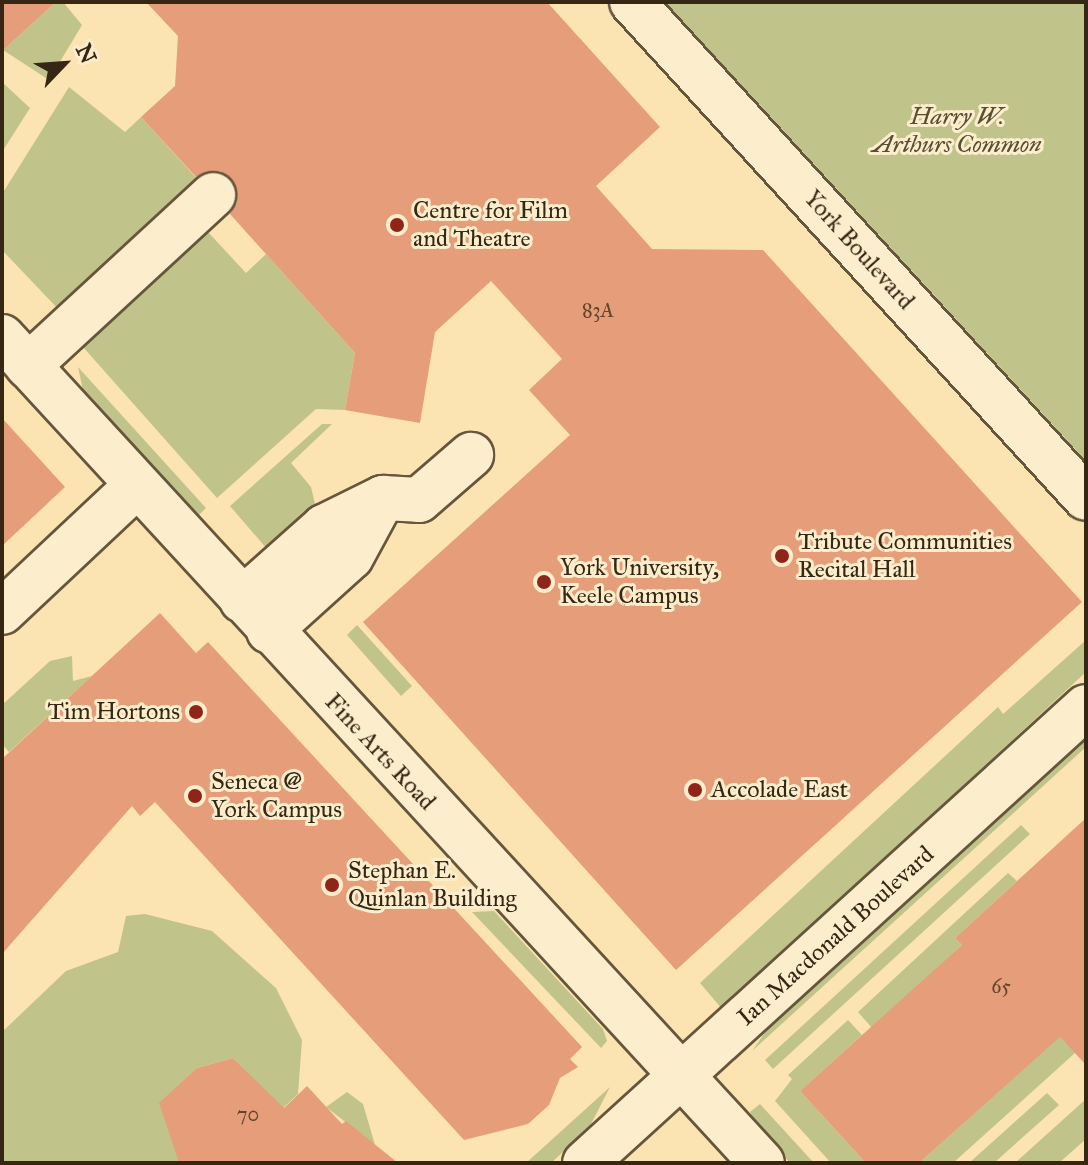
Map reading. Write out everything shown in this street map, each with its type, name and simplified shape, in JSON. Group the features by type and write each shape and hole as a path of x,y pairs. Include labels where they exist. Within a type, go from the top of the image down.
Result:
{"street":[{"name":"York Boulevard","path":"632,2 1086,498"},
{"path":"15,352 213,195"},
{"name":"Fine Arts Road","path":"15,352 135,487 762,1163"},
{"path":"255,616 324,527 383,498 419,500 471,455"},
{"path":"2,612 135,487"},
{"name":"Ian Macdonald Boulevard","path":"585,1163 1086,707"}],"green space":[{"path":"56,2 63,2 82,25 49,80 3,50"},
{"name":"Harry W. Arthurs Common","path":"664,2 1086,2 1086,461 759,104"},
{"path":"2,82 30,108 2,152"},
{"path":"69,87 125,132 141,117 199,181 61,312 2,250 2,194"},
{"path":"208,232 246,273 266,254 355,353 345,410 316,409 217,498 83,347"},
{"path":"78,367 206,508 196,518 84,395"},
{"path":"322,424 332,424 291,463 311,487 316,508 274,557 230,506"},
{"path":"357,625 412,686 401,696 347,635"},
{"path":"1086,640 1086,672 722,1009 700,983 998,707 1003,714"},
{"path":"72,656 73,681 92,676 9,752 2,744 2,705 50,661"},
{"path":"1086,736 1086,747 752,1051 769,1027"},
{"path":"1021,825 1030,834 773,1069 765,1060"},
{"path":"1008,873 1017,881 955,938 962,945 872,1028 858,1012"},
{"path":"494,911 603,1029 607,1041 601,1048 472,912"},
{"path":"145,914 212,931 276,988 302,1040 298,1094 283,1108 233,1058 197,1068 168,1097 179,1163 2,1163 2,1032 66,971 118,952 126,916"},
{"path":"848,1020 862,1035 800,1091 866,1163 831,1163 775,1101 792,1079 788,1075"},
{"path":"1060,1036 1075,1053 953,1163 919,1163"},
{"path":"610,1087 589,1128 551,1163 526,1163"},
{"path":"347,1092 363,1104 375,1145 326,1107"},
{"path":"1047,1093 1059,1105 994,1163 969,1163"},
{"path":"1086,1099 1086,1139 1059,1163 1015,1163"},
{"path":"760,1104 814,1163 790,1163 756,1124 750,1112"}],"building":[{"path":"2,2 56,2 2,51"},
{"name":"Accolade East","path":"146,2 547,2 660,127 596,186 652,249 763,250 1082,602 676,970 363,622 570,435 529,390 562,359 491,281 435,332 420,423 345,410 355,353 230,214 237,202 232,179 220,171 196,177 141,117 175,86 178,36"},
{"path":"2,418 65,487 2,546"},
{"name":"Stephan E. Quinlan Building","path":"160,613 196,653 208,642 582,1047 570,1059 578,1067 560,1078 549,1105 528,1124 464,1140 155,802 140,816 132,806 2,954 2,759"},
{"path":"1086,818 1086,1065 1060,1037 919,1163 866,1163 800,1091 962,945 955,938"},
{"path":"233,1058 284,1108 307,1086 342,1124 346,1121 398,1163 179,1163 159,1103 197,1068"}],"place":[{"name":"Centre for Film and Theatre","path":"397,225"},
{"name":"Tribute Communities Recital Hall","path":"782,556"},
{"name":"York University, Keele Campus","path":"544,582"},
{"name":"Tim Hortons","path":"196,712"},
{"name":"Accolade East","path":"695,790"},
{"name":"Seneca @ York Campus","path":"195,796"},
{"name":"Stephan E. Quinlan Building","path":"332,885"}]}
